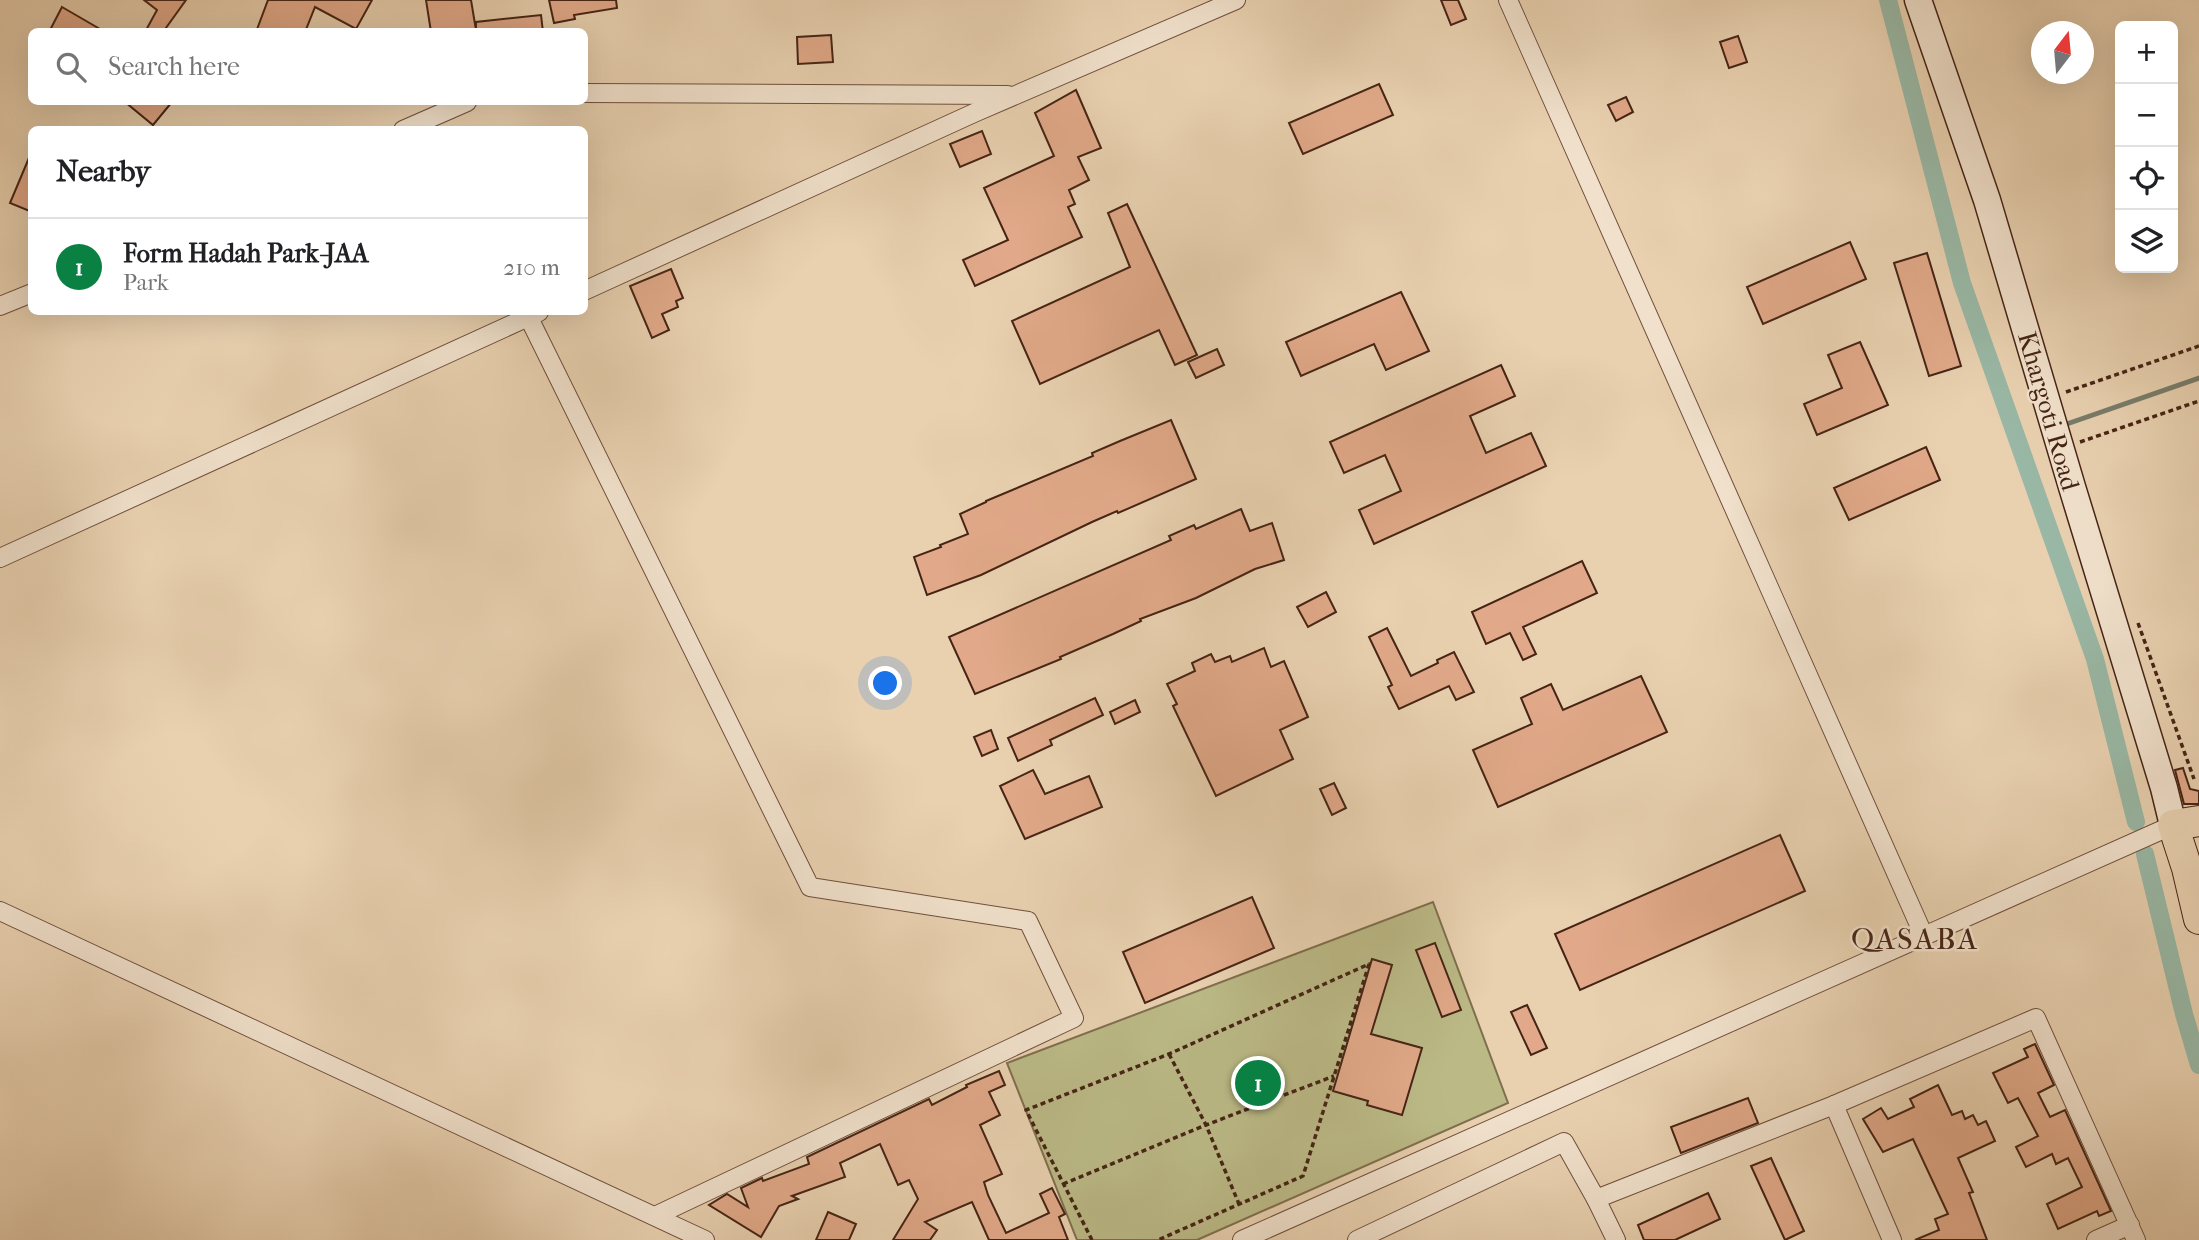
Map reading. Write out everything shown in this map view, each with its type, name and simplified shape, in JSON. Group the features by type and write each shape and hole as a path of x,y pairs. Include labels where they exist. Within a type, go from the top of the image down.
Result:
{"main road":[{"name":"Khargoti Road","path":"1918,0 1987,200 2164,788 2186,823"},
{"path":"2186,823 2187,868 2199,917"}],"street":[{"path":"588,289 1017,95 1236,0"},
{"path":"1507,0 1924,936"},
{"path":"588,93 1017,95"},
{"path":"412,126 460,105"},
{"path":"0,306 28,295"},
{"path":"0,558 532,315"},
{"path":"534,315 810,887 1028,921 1074,1018 654,1216"},
{"path":"1242,1240 1924,936 2186,823"},
{"path":"0,911 705,1240"},
{"path":"1596,1199 1834,1105 2036,1018 2133,1233 2096,1240"},
{"path":"1834,1105 1892,1240"},
{"path":"1357,1240 1564,1142 1616,1240"}],"path":[{"path":"2062,380 2066,393 2199,346"},
{"path":"2074,444 2199,401"},
{"path":"1092,1240 1026,1110 1169,1054 1369,964 1303,1176 1158,1240"},
{"path":"1169,1054 1206,1125 1239,1205"},
{"path":"1063,1184 1335,1076"}],"shaded area":[{"path":"1433,902 1508,1103 1197,1240 1077,1240 1007,1063"}],"building":[{"path":"144,0 186,0 166,28 147,28 157,10"},
{"path":"268,0 372,0 357,28 315,7 307,28 258,28"},
{"path":"426,0 471,0 476,28 430,28"},
{"path":"549,0 616,0 617,8 574,15 575,19 554,23"},
{"path":"1441,0 1458,0 1466,19 1451,25"},
{"path":"62,7 98,28 51,28"},
{"path":"541,15 543,28 476,28 476,22"},
{"path":"831,35 833,62 798,64 797,37"},
{"path":"1738,36 1747,62 1729,68 1720,42"},
{"path":"1379,84 1393,115 1303,154 1289,123"},
{"path":"1076,90 1101,148 1078,157 1089,180 1069,190 1075,204 1068,207 1082,237 975,286 963,260 1008,240 984,188 1054,156 1035,113"},
{"path":"1626,97 1633,112 1616,121 1608,105"},
{"path":"129,105 170,105 153,125"},
{"path":"982,131 991,154 960,167 950,144"},
{"path":"28,160 28,210 10,203"},
{"path":"1127,204 1197,355 1175,365 1159,330 1040,384 1012,321 1130,267 1108,213"},
{"path":"1850,242 1866,279 1763,324 1747,287"},
{"path":"1927,253 1961,366 1929,376 1894,263"},
{"path":"671,269 683,298 676,301 678,307 662,314 669,330 652,338 630,286"},
{"path":"1401,292 1429,351 1386,370 1374,344 1301,376 1286,342"},
{"path":"1860,342 1888,405 1817,435 1804,404 1842,388 1828,355"},
{"path":"1217,349 1224,365 1196,378 1188,362"},
{"path":"1501,365 1515,396 1470,416 1486,453 1531,433 1546,466 1374,544 1359,510 1401,491 1385,455 1344,473 1330,442"},
{"path":"1171,420 1196,479 1092,522 981,575 927,595 914,557 968,534 960,514"},
{"path":"1926,447 1940,480 1849,520 1834,488"},
{"path":"1241,509 1250,531 1272,523 1284,560 1255,569 1196,598 1140,619 1141,621 1060,657 1061,659 975,694 949,637 1171,540 1169,536 1194,525 1196,529"},
{"path":"1582,561 1597,593 1523,627 1536,654 1523,660 1510,633 1486,644 1472,612"},
{"path":"1326,592 1336,612 1308,627 1297,607"},
{"path":"1387,628 1411,676 1454,652 1474,692 1456,700 1449,686 1399,709 1388,687 1392,685 1369,637"},
{"path":"1264,648 1271,667 1284,661 1308,717 1280,730 1293,759 1216,796 1173,706 1177,704 1167,684 1195,671 1192,663 1211,654 1215,662 1230,656 1232,662"},
{"path":"1641,676 1667,732 1498,807 1473,750 1532,724 1521,698 1551,684 1563,710"},
{"path":"1095,698 1103,715 1050,740 1052,745 1018,761 1008,738"},
{"path":"1135,700 1140,712 1115,724 1110,712"},
{"path":"991,730 998,749 982,756 974,737"},
{"path":"2183,768 2190,789 2199,791 2199,804 2184,804 2175,770"},
{"path":"1033,770 1045,794 1089,776 1102,807 1025,839 1000,786"},
{"path":"1334,783 1346,808 1332,815 1320,789"},
{"path":"1780,835 1805,891 1580,990 1555,934"},
{"path":"1252,897 1274,948 1145,1003 1123,952"},
{"path":"1435,943 1461,1010 1442,1017 1416,950"},
{"path":"1372,959 1392,965 1371,1034 1422,1048 1402,1115 1333,1091"},
{"path":"1527,1005 1547,1048 1531,1055 1511,1012"},
{"path":"2035,1044 2054,1085 2038,1093 2050,1117 2065,1110 2111,1211 2099,1216 2097,1211 2058,1229 2047,1204 2082,1187 2068,1158 2056,1164 2052,1154 2026,1167 2016,1147 2038,1136 2018,1098 2008,1103 1993,1073 2028,1057 2024,1049"},
{"path":"999,1071 1005,1085 989,1092 1000,1115 980,1125 1002,1174 984,1182 988,1195 1006,1233 1049,1213 1040,1194 1052,1188 1065,1214 1059,1217 1068,1240 989,1240 972,1202 925,1222 937,1230 930,1240 893,1240 918,1199 909,1180 898,1185 880,1144 840,1163 845,1177 792,1196 798,1199 779,1206 761,1237 709,1205 727,1194 748,1207 741,1188 762,1178 763,1181 809,1164 807,1157 929,1099 932,1105 967,1087 966,1085"},
{"path":"1938,1085 1952,1115 1962,1111 1965,1119 1973,1115 1978,1125 1986,1121 1995,1141 1958,1158 1973,1192 1969,1193 1987,1240 1915,1240 1939,1230 1935,1219 1948,1214 1913,1139 1883,1152 1863,1119 1881,1108 1888,1119 1914,1107 1910,1099"},
{"path":"1748,1098 1758,1123 1681,1153 1671,1127"},
{"path":"1771,1158 1804,1231 1785,1240 1751,1166"},
{"path":"1708,1193 1720,1219 1675,1240 1644,1240 1638,1225"},
{"path":"828,1212 856,1224 849,1240 816,1240"}],"waterway":[{"path":"1888,0 1962,283 2095,659 2136,822"},
{"path":"2061,426 2199,378"},
{"path":"2145,854 2199,1065"}],"place":[{"name":"Form Hadah Park-JAA","path":"1258,1083"}],"district":[{"name":"QASABA","path":"1915,939"}]}
